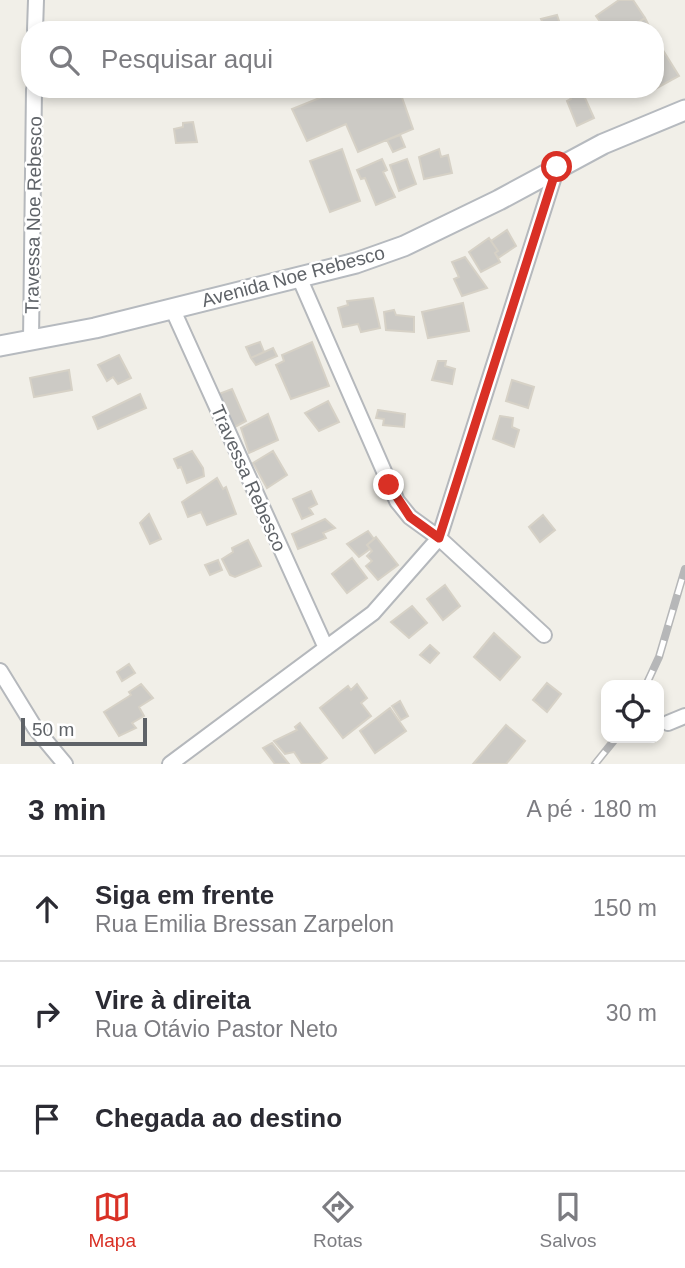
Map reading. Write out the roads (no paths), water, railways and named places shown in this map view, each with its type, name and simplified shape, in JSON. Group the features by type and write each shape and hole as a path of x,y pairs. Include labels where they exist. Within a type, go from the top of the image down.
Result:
{"main road":[{"name":"Avenida Noe Rebesco","path":"0,346 356,263 404,246 499,200 603,144 685,110"}],"street":[{"path":"35,21 36,0"},
{"name":"Travessa Noe Rebesco","path":"31,340 34,98"},
{"path":"170,764 373,613 439,538 557,167"},
{"path":"299,277 397,500 410,517 439,538 544,635"},
{"name":"Travessa Rebesco","path":"172,308 326,649"},
{"path":"0,671 35,728 65,764"},
{"path":"668,723 685,716"}],"railway":[{"path":"648,680 659,657 685,569"},
{"path":"595,764 612,743"}]}
